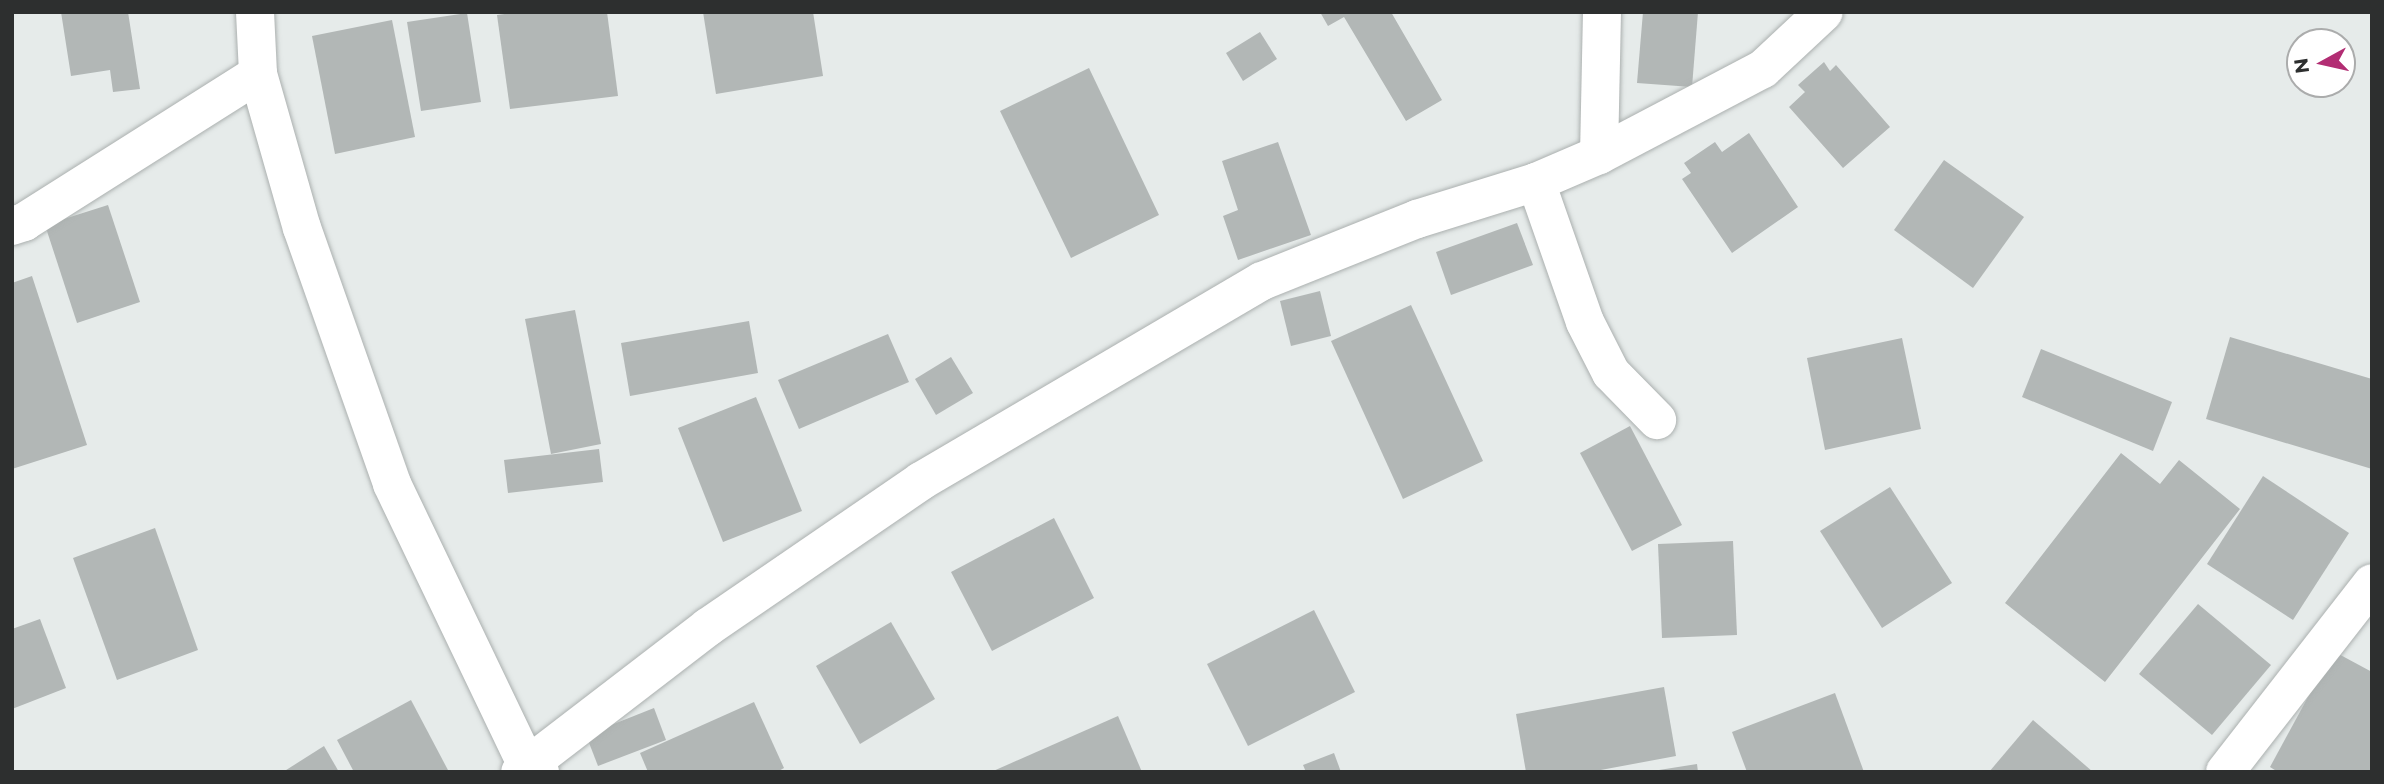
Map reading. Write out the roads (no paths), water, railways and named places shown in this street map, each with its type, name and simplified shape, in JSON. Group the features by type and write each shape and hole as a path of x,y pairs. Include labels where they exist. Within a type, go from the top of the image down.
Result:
{"street":[{"path":"255,12 258,74 302,228 392,484 529,770 708,627 921,481 1262,281 1417,219 1536,182 1599,155 1763,69 1824,12"},
{"path":"1599,155 1602,12"},
{"path":"12,226 24,222 258,74"},
{"path":"1536,182 1585,322 1611,373 1657,420"},
{"path":"2225,772 2372,583"}]}
